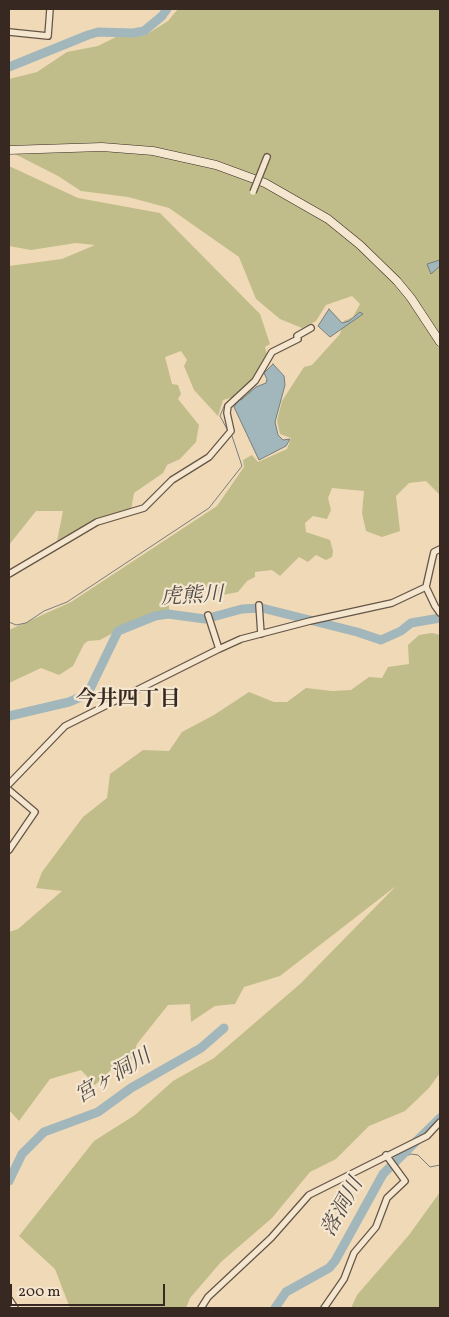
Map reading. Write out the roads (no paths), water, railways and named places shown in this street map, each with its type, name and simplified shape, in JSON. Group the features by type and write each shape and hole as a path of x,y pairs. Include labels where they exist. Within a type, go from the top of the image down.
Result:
{"main road":[{"path":"9,150 102,147 153,151 216,165 265,183 328,219 360,245 406,292 440,342"}],"street":[{"path":"9,32 48,36 50,9"},
{"path":"253,192 267,157"},
{"path":"9,574 97,522 144,508 172,480 209,457 231,431 226,413 228,406 255,381 272,352 298,339 297,336 311,328"},
{"path":"440,549 434,552 432,556 426,587 434,606 440,613"},
{"path":"9,784 65,726 219,649 261,634 312,620 392,603 426,587"},
{"path":"259,605 261,634"},
{"path":"208,614 219,649"},
{"path":"9,790 35,812 9,850"},
{"path":"201,1308 208,1297 271,1238 309,1196 426,1136 440,1122"},
{"path":"324,1308 344,1279 354,1253 376,1227 387,1198 405,1181 386,1155"},
{"path":"9,1299 15,1308"}],"water":[{"path":"440,260 440,266 431,274 427,264"},
{"path":"329,309 342,323 349,321 360,312 363,314 330,337 318,326"},
{"path":"273,364 284,376 285,385 275,422 278,435 283,440 290,439 286,446 259,460 234,407 236,404 234,401 238,398 241,400 256,387 266,383 267,379 264,373"}],"waterway":[{"path":"9,67 98,32 133,33 144,31 162,16 167,9"},
{"path":"225,404 220,416 227,429"},
{"path":"9,622 16,625 26,623 44,611 67,602 209,508 242,466 232,436"},
{"name":"虎熊川","path":"9,716 69,702 83,696 90,689 118,631 155,616 168,614 205,619 242,609 262,608 381,640 401,631 411,623 440,618"},
{"name":"宮ヶ洞川","path":"9,1181 22,1154 44,1132 98,1112 131,1088 201,1048 224,1028"},
{"name":"落洞川","path":"275,1308 286,1292 329,1268 335,1261 383,1174 440,1118"},
{"path":"398,1159 411,1154 418,1155 430,1167 440,1165"}],"district":[{"name":"今井四丁目","path":"128,701"}]}
